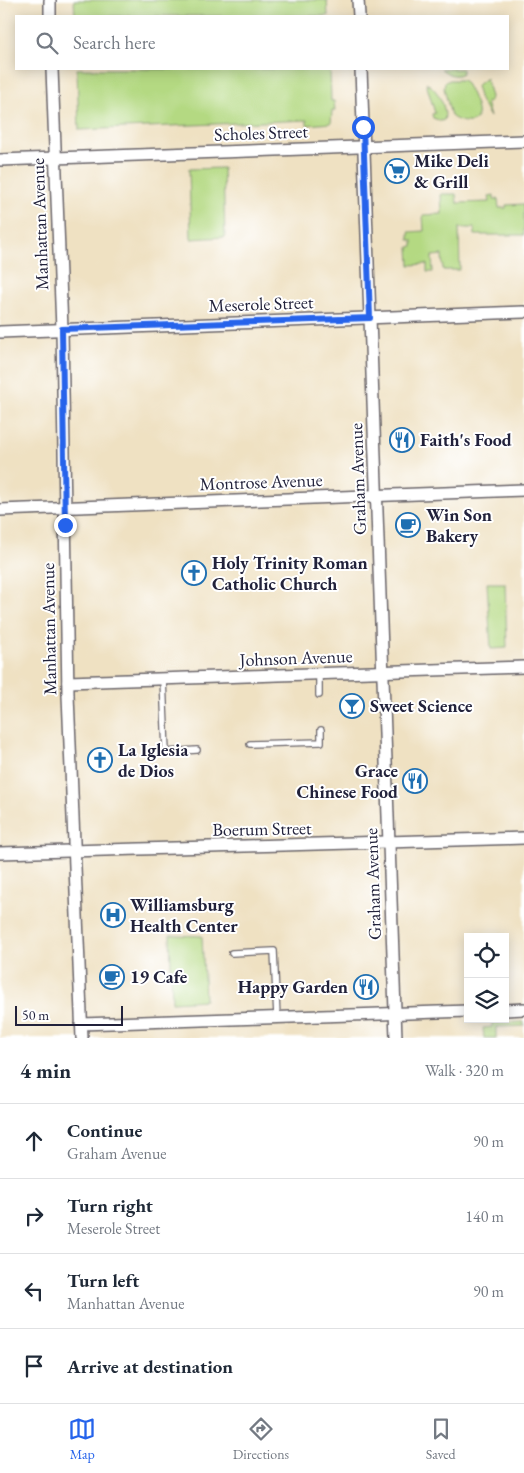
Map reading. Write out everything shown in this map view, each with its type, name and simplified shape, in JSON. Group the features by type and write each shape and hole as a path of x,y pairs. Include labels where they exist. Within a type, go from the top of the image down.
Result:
{"street":[{"path":"50,0 50,15"},
{"path":"358,0 358,15"},
{"name":"Manhattan Avenue","path":"52,70 62,329 70,751 82,1038"},
{"name":"Graham Avenue","path":"361,70 396,1038"},
{"name":"Scholes Street","path":"0,160 524,141"},
{"name":"Meserole Street","path":"0,332 524,312"},
{"name":"Montrose Avenue","path":"0,510 524,490"},
{"name":"Johnson Avenue","path":"68,682 524,667"},
{"name":"Boerum Street","path":"0,853 524,838"},
{"path":"509,1010 524,1009"},
{"path":"81,1024 464,1011"}],"lane":[{"path":"319,674 319,695"},
{"path":"163,679 166,752 197,750"},
{"path":"250,744 321,742 321,730"},
{"path":"232,953 274,951 277,1017"}],"green space":[{"path":"74,0 327,0 328,15 75,15"},
{"path":"77,70 330,70 331,101 334,101 335,111 332,111 331,123 307,125 307,120 79,130"},
{"path":"443,70 462,70 462,73 457,75"},
{"path":"486,78 491,97 489,103 486,102 490,117 480,100 476,86"},
{"path":"463,80 468,87 478,114 477,118 472,122 457,120 451,116 444,88 445,82"},
{"path":"426,83 434,89 441,99 445,116 444,120 441,121 433,118 432,114 435,113"},
{"path":"223,168 225,237 191,239 189,169"},
{"path":"441,194 456,194 457,203 490,202 489,196 494,195 494,199 498,199 499,208 506,208 506,205 524,204 524,235 475,235 474,228 459,228 460,270 443,270 442,255 432,256 433,272 427,272 427,264 410,265 409,247 413,246 413,240 409,240 409,232 424,231 423,215 442,214"},
{"path":"487,583 505,583 507,648 491,649"},
{"path":"170,935 202,936 205,1000 172,1002"},
{"path":"524,1022 524,1026 496,1027 496,1038 484,1038 483,1028 492,1027 492,1023"}],"place":[{"name":"Mike Deli & Grill","path":"397,171"},
{"name":"Faith's Food","path":"402,440"},
{"name":"Win Son Bakery","path":"408,525"},
{"name":"Holy Trinity Roman Catholic Church","path":"194,573"},
{"name":"Sweet Science","path":"352,706"},
{"name":"La Iglesia de Dios","path":"100,760"},
{"name":"Grace Chinese Food","path":"415,781"},
{"name":"Williamsburg Health Center","path":"113,915"},
{"name":"19 Cafe","path":"112,977"},
{"name":"Happy Garden","path":"366,987"}],"route":[{"path":"65,525 62,329 370,318 363,127"}]}
